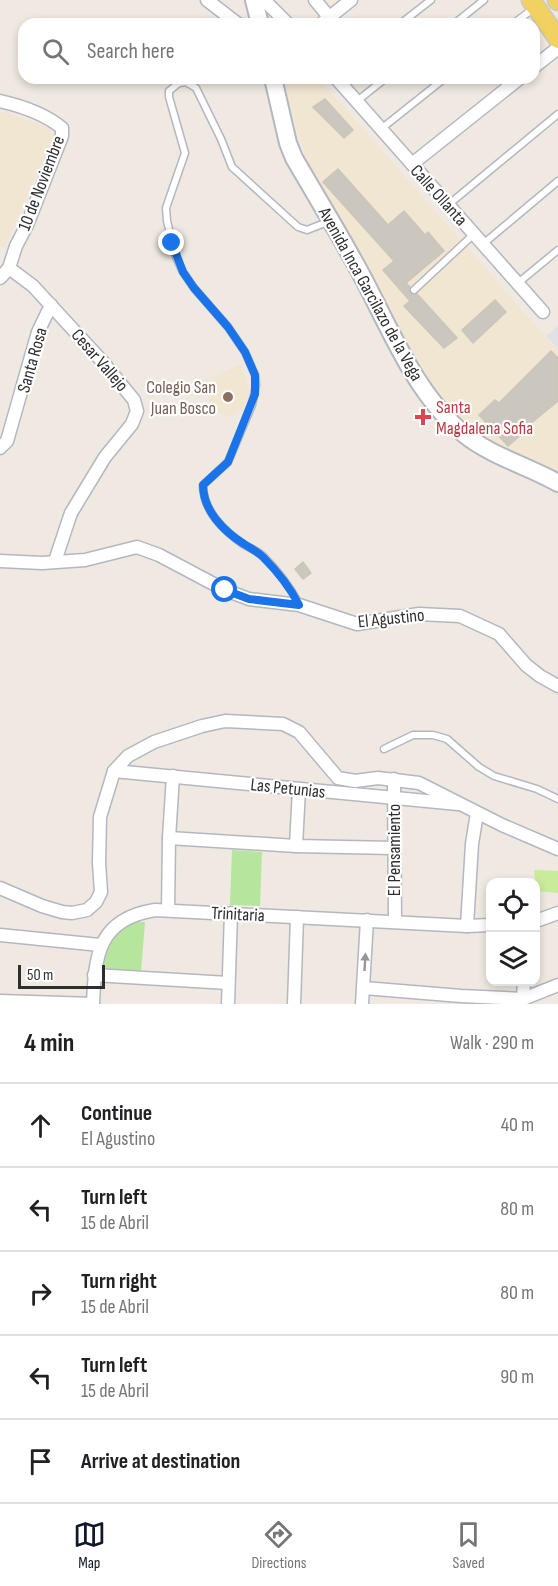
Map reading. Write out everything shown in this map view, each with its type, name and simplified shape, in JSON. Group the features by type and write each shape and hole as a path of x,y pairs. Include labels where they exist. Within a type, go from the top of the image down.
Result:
{"main road":[{"path":"534,3 558,39"}],"street":[{"path":"207,0 230,18"},
{"path":"254,0 258,18"},
{"path":"264,0 282,18"},
{"path":"315,0 324,18"},
{"path":"329,18 351,0"},
{"path":"540,62 558,48"},
{"name":"Avenida Inca Garcilazo de la Vega","path":"274,84 288,143 294,158 359,271 410,367 434,404 450,422 473,441 558,483"},
{"name":"Calle Ollanta","path":"341,84 543,312"},
{"path":"412,164 512,84"},
{"name":"10 de Noviembre","path":"0,101 32,110 54,121 62,128 62,136 9,268"},
{"path":"0,278 9,268"},
{"name":"Cesar Vallejo","path":"9,268 33,286 51,305 134,400 137,411 132,424 105,457 71,513 55,561"},
{"name":"Santa Rosa","path":"0,448 8,441 38,332 51,305"},
{"name":"El Agustino","path":"0,561 42,563 85,560 137,547 159,555 225,590 249,599 299,605 357,624 420,614 460,616 499,634 526,665 558,686"},
{"path":"0,888 62,912 87,910 96,902 101,892 100,817 114,771 128,756 142,748 192,729 225,721 283,724 299,732 338,778 355,781 378,778 394,779 429,787 477,813 558,849"},
{"name":"Las Petunias","path":"114,771 462,804"},
{"path":"168,910 173,776"},
{"name":"El Pensamiento","path":"394,779 395,921"},
{"path":"296,846 299,789"},
{"path":"467,926 472,844 477,813"},
{"path":"169,838 296,846 393,848"},
{"name":"Trinitaria","path":"100,945 120,922 143,912 168,910 486,925"},
{"path":"228,1004 231,913"},
{"path":"540,920 558,913"},
{"path":"294,1004 297,917"},
{"path":"362,1004 367,920"},
{"path":"0,935 100,945 94,975 93,1004 0,1001"},
{"path":"94,975 228,983"},
{"path":"364,988 461,1000 493,1001 523,999 558,985"},
{"path":"523,999 524,986"}],"lane":[{"path":"408,18 431,0"},
{"path":"462,18 484,0"},
{"path":"519,18 534,3"},
{"path":"178,84 169,91 169,97 185,153 166,208 176,257 194,288 228,327 245,352 255,375 256,385 252,405 228,462 203,485 204,501 208,510 223,527 242,543 262,555 291,589 299,605"},
{"path":"189,84 196,88 232,167 298,227 307,230 330,221"},
{"path":"356,102 378,84"},
{"path":"381,129 438,84"},
{"path":"448,205 558,114"},
{"path":"483,244 558,181"},
{"path":"414,290 474,234"},
{"path":"518,284 558,250"},
{"path":"384,748 413,735 433,735 447,739 479,767 494,776 537,789 558,799"}],"shaded area":[{"path":"283,84 323,84 558,351 558,473 482,438 450,412 392,329 313,181"},
{"path":"0,111 47,127 54,135 4,248 0,246"},
{"path":"558,325 558,349 546,336"},
{"name":"Colegio San Juan Bosco","path":"241,364 248,388 250,406 228,417 210,406 205,380"}],"green space":[{"path":"232,850 262,852 260,906 230,905"},
{"path":"534,870 558,871 558,893 540,891 540,878 535,878"},
{"path":"133,922 145,922 141,972 110,971 101,966 102,950 121,930"}],"building":[{"path":"325,99 353,130 344,138 313,107"},
{"path":"338,169 388,225 404,211 425,235 428,232 444,251 406,283 410,287 410,293 417,294 457,338 444,348 404,306 410,301 383,270 394,261 323,182"},
{"path":"495,300 506,312 473,343 462,330"},
{"path":"551,351 558,358 558,401 524,429 525,431 508,446 479,415 495,400 499,403"},
{"path":"303,562 311,573 303,579 295,569"}],"place":[{"name":"Colegio San Juan Bosco","path":"228,397"},
{"name":"Santa Magdalena Sofia","path":"423,417"}],"route":[{"path":"172,243 183,272 228,327 245,352 255,375 256,385 252,405 228,462 203,485 204,501 208,510 223,527 242,543 262,555 291,589 299,605 249,599 225,590"}]}
